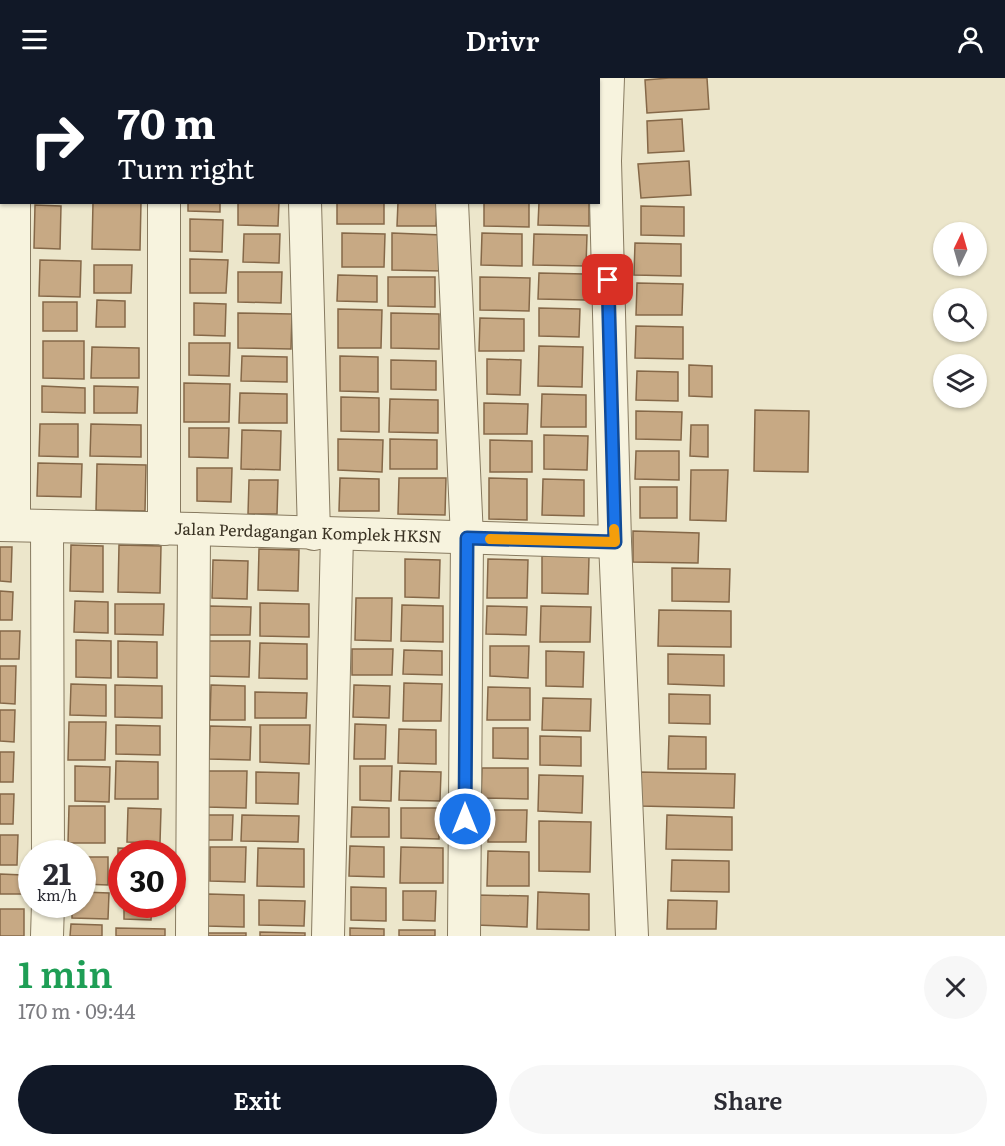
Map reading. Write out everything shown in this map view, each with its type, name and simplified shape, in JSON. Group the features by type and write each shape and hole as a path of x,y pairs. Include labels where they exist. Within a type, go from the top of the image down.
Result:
{"street":[{"path":"608,78 602,161 632,936"},
{"path":"7,525 14,204"},
{"path":"165,204 179,529 192,936"},
{"path":"305,204 325,534 328,936"},
{"path":"452,204 467,538 464,936"},
{"name":"Jalan Perdagangan Komplek HKSN","path":"7,525 615,542"},
{"path":"47,526 48,840"},
{"path":"47,936 48,918"}],"building":[{"path":"707,78 709,109 647,113 645,80"},
{"path":"682,119 684,151 648,153 647,121"},
{"path":"689,161 691,195 641,198 638,164"},
{"path":"93,204 141,204 140,250 92,249"},
{"path":"188,204 220,204 220,212 188,211"},
{"path":"238,204 279,204 278,226 238,225"},
{"path":"337,204 384,204 384,224 337,224"},
{"path":"398,204 437,204 436,226 397,226"},
{"path":"484,204 529,204 529,227 484,226"},
{"path":"539,204 589,204 589,226 538,225"},
{"path":"35,205 61,206 60,249 34,248"},
{"path":"641,206 684,207 684,236 641,235"},
{"path":"190,219 223,220 222,252 190,251"},
{"path":"342,233 385,234 384,267 342,267"},
{"path":"392,233 442,235 442,271 392,270"},
{"path":"482,233 522,234 522,266 481,265"},
{"path":"244,234 280,234 279,263 243,262"},
{"path":"534,234 587,235 586,266 533,265"},
{"path":"635,243 681,244 681,276 634,275"},
{"path":"190,259 228,260 226,293 190,293"},
{"path":"40,260 81,261 80,297 39,296"},
{"path":"94,265 132,265 131,293 94,293"},
{"path":"238,272 282,272 281,303 238,302"},
{"path":"539,273 585,274 585,300 538,299"},
{"path":"338,275 377,276 377,302 337,301"},
{"path":"388,277 435,277 435,307 388,306"},
{"path":"480,277 530,278 529,311 480,310"},
{"path":"637,283 683,284 682,315 636,315"},
{"path":"97,300 125,301 125,327 96,327"},
{"path":"43,302 77,302 77,331 43,331"},
{"path":"194,303 226,304 225,336 194,335"},
{"path":"539,308 580,309 579,337 539,336"},
{"path":"338,309 382,310 381,348 338,348"},
{"path":"238,313 292,314 291,349 238,348"},
{"path":"391,313 439,314 439,349 391,348"},
{"path":"480,318 524,319 524,351 479,351"},
{"path":"636,326 683,327 683,359 635,358"},
{"path":"43,341 84,341 84,379 43,378"},
{"path":"189,343 230,343 229,376 189,375"},
{"path":"539,346 583,347 582,387 538,386"},
{"path":"92,347 139,348 139,378 91,378"},
{"path":"242,356 287,357 287,382 241,381"},
{"path":"340,356 378,357 378,392 340,391"},
{"path":"487,359 521,360 520,395 487,394"},
{"path":"391,360 436,361 436,390 391,389"},
{"path":"689,365 712,366 712,397 689,396"},
{"path":"637,371 678,372 678,401 636,400"},
{"path":"184,383 230,384 229,422 184,422"},
{"path":"42,386 85,388 85,413 42,412"},
{"path":"94,386 138,387 137,413 94,413"},
{"path":"240,393 287,394 287,423 239,423"},
{"path":"542,394 586,395 586,427 541,427"},
{"path":"341,397 379,398 379,432 341,431"},
{"path":"390,399 438,400 438,433 389,432"},
{"path":"484,403 528,404 527,434 484,434"},
{"path":"755,410 809,411 808,472 754,471"},
{"path":"636,411 682,412 681,440 636,439"},
{"path":"40,424 78,424 78,457 39,456"},
{"path":"91,424 141,425 141,457 90,456"},
{"path":"691,425 708,425 708,457 690,456"},
{"path":"189,428 229,428 228,458 189,457"},
{"path":"242,430 281,431 280,470 241,469"},
{"path":"544,435 588,436 587,470 544,469"},
{"path":"338,439 383,440 382,472 338,470"},
{"path":"390,439 437,440 437,469 390,469"},
{"path":"490,440 532,441 532,472 490,472"},
{"path":"636,451 679,451 679,480 635,479"},
{"path":"38,463 82,464 81,497 37,496"},
{"path":"97,464 146,465 145,511 96,510"},
{"path":"197,468 232,468 231,502 197,501"},
{"path":"691,470 728,470 726,521 690,520"},
{"path":"340,478 379,479 379,511 339,511"},
{"path":"399,478 446,478 445,515 398,514"},
{"path":"489,478 527,479 527,520 489,519"},
{"path":"543,479 584,480 584,516 542,515"},
{"path":"249,480 278,480 277,514 248,514"},
{"path":"640,487 677,487 677,518 640,518"},
{"path":"633,531 699,533 698,563 633,562"},
{"path":"71,545 103,546 103,592 70,591"},
{"path":"119,545 161,546 160,593 118,592"},
{"path":"0,547 12,547 11,582 0,581"},
{"path":"259,549 299,550 298,591 258,590"},
{"path":"542,556 589,557 588,594 542,593"},
{"path":"405,559 440,560 439,598 405,597"},
{"path":"488,559 528,560 527,598 487,598"},
{"path":"213,560 248,561 247,599 212,598"},
{"path":"672,568 730,569 729,602 672,601"},
{"path":"0,591 13,592 12,620 0,620"},
{"path":"356,598 392,598 391,641 355,640"},
{"path":"75,601 108,602 108,633 74,632"},
{"path":"260,603 309,604 309,637 260,636"},
{"path":"115,604 164,604 163,635 115,634"},
{"path":"402,605 443,606 443,642 401,641"},
{"path":"209,606 251,607 250,635 208,635"},
{"path":"487,606 527,607 526,635 486,634"},
{"path":"541,606 591,607 590,642 540,642"},
{"path":"659,610 731,611 731,647 658,646"},
{"path":"0,631 20,631 19,659 0,659"},
{"path":"76,640 111,641 111,678 76,677"},
{"path":"118,641 157,642 157,678 118,677"},
{"path":"205,641 250,641 249,677 204,676"},
{"path":"260,643 307,644 307,679 259,678"},
{"path":"490,646 529,646 528,678 490,676"},
{"path":"352,649 393,649 392,675 352,675"},
{"path":"404,650 442,651 442,675 403,674"},
{"path":"546,651 584,652 583,687 546,686"},
{"path":"668,654 724,655 724,686 668,684"},
{"path":"0,666 16,666 15,704 0,703"},
{"path":"404,683 442,684 441,721 403,721"},
{"path":"71,684 106,685 106,716 70,715"},
{"path":"115,685 162,686 162,718 115,717"},
{"path":"211,685 245,686 245,720 210,720"},
{"path":"354,685 390,686 389,718 353,717"},
{"path":"488,687 530,688 530,720 487,720"},
{"path":"255,692 307,693 306,718 255,718"},
{"path":"669,694 710,695 710,724 669,723"},
{"path":"543,698 591,699 590,731 542,730"},
{"path":"0,710 15,710 14,742 0,741"},
{"path":"69,722 106,722 105,760 68,760"},
{"path":"355,724 386,725 385,759 354,759"},
{"path":"116,725 160,726 160,755 116,754"},
{"path":"260,725 310,725 309,764 260,762"},
{"path":"210,726 251,727 250,760 209,759"},
{"path":"493,728 528,728 528,759 493,758"},
{"path":"399,729 436,730 436,764 398,763"},
{"path":"540,736 581,737 581,766 540,765"},
{"path":"669,736 706,737 706,769 668,769"},
{"path":"0,752 14,752 13,782 0,782"},
{"path":"116,761 158,762 158,799 115,799"},
{"path":"75,766 110,767 109,802 75,801"},
{"path":"360,766 392,766 391,801 360,800"},
{"path":"482,768 528,768 528,799 481,798"},
{"path":"207,771 247,771 246,808 206,807"},
{"path":"400,771 441,772 440,801 399,800"},
{"path":"256,772 299,773 298,804 256,803"},
{"path":"639,772 735,774 734,808 639,806"},
{"path":"539,775 583,776 582,813 538,811"},
{"path":"0,794 14,794 13,824 0,824"},
{"path":"69,806 105,806 105,843 96,843 96,840 68,840"},
{"path":"352,807 389,808 389,837 351,837"},
{"path":"128,808 161,809 160,840 127,840"},
{"path":"401,808 439,808 439,839 401,838"},
{"path":"488,810 527,810 526,842 488,842"},
{"path":"205,815 233,815 232,840 205,840"},
{"path":"242,815 299,816 298,842 241,841"},
{"path":"667,815 732,817 732,850 666,849"},
{"path":"539,821 591,822 590,872 539,871"},
{"path":"0,835 18,835 17,865 0,865"},
{"path":"350,846 384,847 384,877 349,876"},
{"path":"210,847 246,847 245,882 210,881"},
{"path":"401,847 443,848 443,883 400,883"},
{"path":"258,848 304,849 304,887 257,886"},
{"path":"488,851 529,852 529,886 487,886"},
{"path":"96,857 108,857 108,885 96,885"},
{"path":"672,860 729,861 729,892 671,891"},
{"path":"0,874 18,875 18,894 0,894"},
{"path":"351,887 386,888 386,921 351,920"},
{"path":"403,891 436,891 435,921 403,920"},
{"path":"538,892 589,894 589,930 537,929"},
{"path":"96,893 108,893 108,919 72,918 96,918"},
{"path":"208,894 244,895 244,927 207,926"},
{"path":"476,895 528,896 527,927 476,925"},
{"path":"259,900 305,901 304,926 259,925"},
{"path":"668,900 717,901 716,929 667,929"},
{"path":"0,909 18,909 18,918 24,918 24,936 0,936"},
{"path":"124,918 151,918 151,920"},
{"path":"71,924 102,925 102,936 70,936"},
{"path":"116,928 165,929 165,936 116,936"},
{"path":"350,928 384,929 384,936 350,936"},
{"path":"399,930 435,930 435,936 399,936"},
{"path":"260,932 305,933 305,936 260,936"},
{"path":"208,933 246,933 246,936 208,936"}],"slow traffic":[{"path":"490,539 615,542 614,529"}],"route":[{"path":"465,819 467,538 615,542 608,280"}]}
